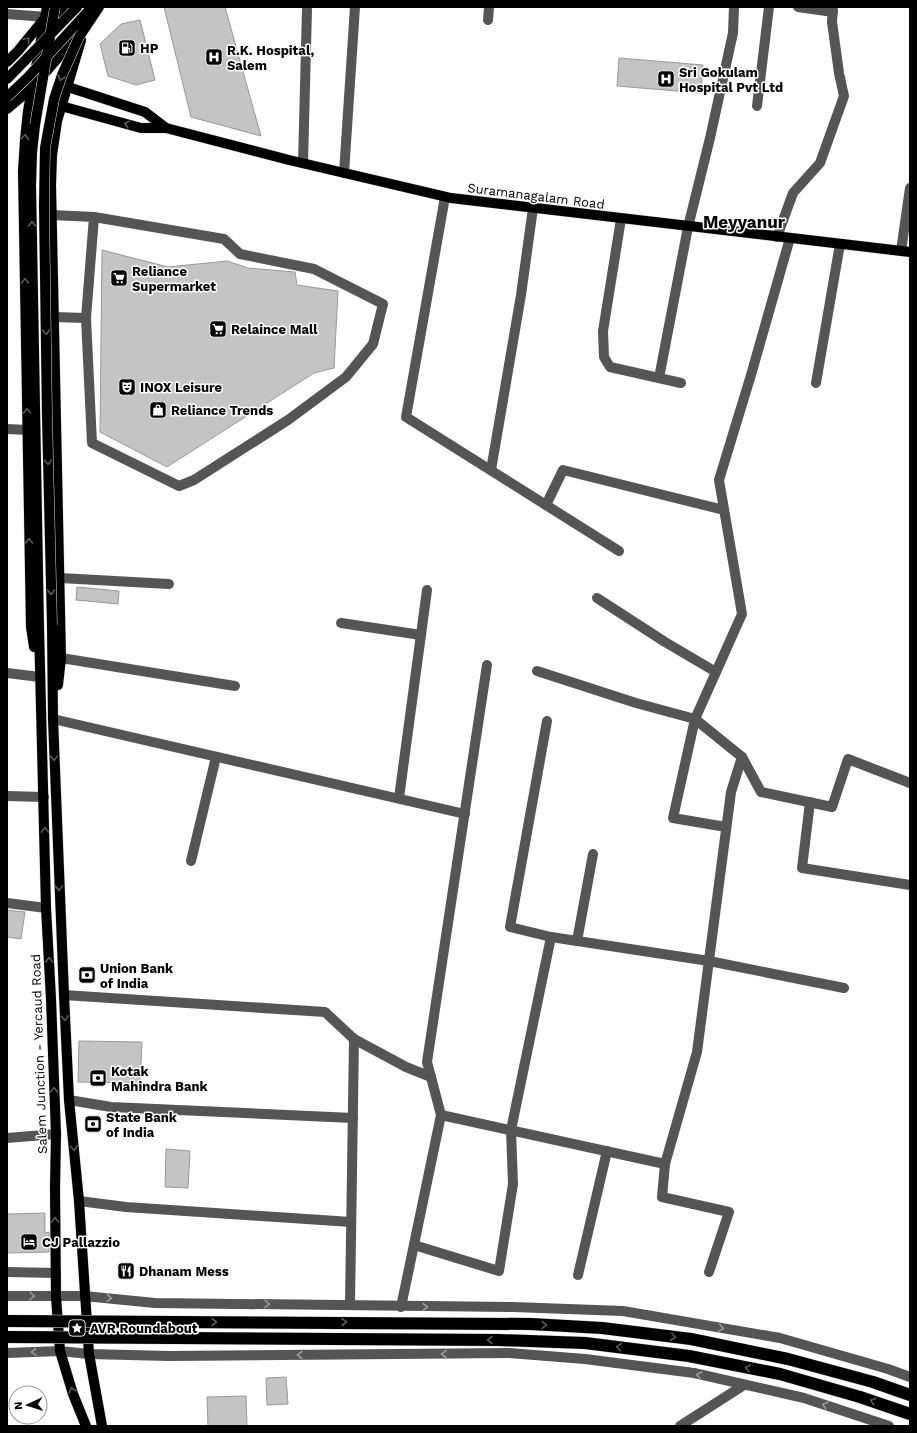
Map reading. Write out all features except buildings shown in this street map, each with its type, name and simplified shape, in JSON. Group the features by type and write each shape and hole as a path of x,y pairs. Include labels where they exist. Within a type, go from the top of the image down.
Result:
{"highway":[{"path":"7,1321 531,1324 602,1328 691,1339 788,1359 873,1382 910,1395"},
{"path":"7,1337 499,1340 585,1343 689,1356 780,1374 860,1397 910,1414"}],"main road":[{"path":"7,62 18,51 47,12 55,7"},
{"path":"40,677 32,153 38,100 50,44 55,7"},
{"path":"50,44 63,7"},
{"path":"7,80 77,7"},
{"path":"53,719 61,658 52,155 57,121 68,87 84,26 82,7"},
{"path":"7,97 28,77 92,7"},
{"path":"99,7 78,37 62,75 54,99 45,148 44,204 53,719 64,995 69,1100 79,1202 89,1354 102,1426"},
{"path":"7,110 32,88 84,26 105,7"},
{"path":"40,677 31,627 23,171 25,140 32,88 47,12"},
{"path":"68,87 145,112 166,128"},
{"path":"61,106 141,128 166,128"},
{"name":"Suramanagalam Road","path":"166,128 445,197 906,252"},
{"name":"Salem Junction - Yercaud Road","path":"40,677 46,908 56,1134 54,1188 56,1297 60,1351 73,1394 86,1426"}],"street":[{"path":"344,173 355,7"},
{"path":"488,20 489,7"},
{"path":"658,378 688,227 710,138 732,33 734,7"},
{"path":"757,106 769,7"},
{"path":"776,237 793,193 820,163 844,96 838,72 832,22 833,9 798,7"},
{"path":"303,163 307,9"},
{"path":"7,14 47,12"},
{"path":"906,252 910,188"},
{"path":"445,197 406,417 619,551"},
{"path":"491,470 521,295 533,208"},
{"path":"52,215 94,217 224,239 240,254 314,269 383,304 372,344 346,377 288,420 194,480 179,486 92,443 86,318 94,217"},
{"path":"622,219 603,331 604,357 610,367 681,383"},
{"path":"726,827 673,818 695,720 742,614 719,480 790,238"},
{"path":"816,383 840,244"},
{"path":"54,317 86,318"},
{"path":"7,429 27,430"},
{"path":"546,505 563,470 724,510"},
{"path":"60,578 169,584"},
{"path":"399,798 427,590"},
{"path":"597,598 665,642 716,672"},
{"path":"341,624 421,635"},
{"path":"61,658 235,686"},
{"path":"401,1307 441,1115 427,1062 466,814 487,665"},
{"path":"537,672 695,720 742,757 761,792 832,807 848,759 910,783"},
{"path":"7,673 40,677"},
{"path":"53,719 466,814"},
{"path":"547,721 510,927 551,937 709,961 844,988"},
{"path":"190,861 216,757"},
{"path":"709,1272 729,1212 662,1197 665,1164 697,1052 731,792 742,757"},
{"path":"7,796 44,797"},
{"path":"810,802 802,868 910,885"},
{"path":"577,941 593,854"},
{"path":"7,903 46,908"},
{"path":"414,1245 499,1270 514,1184 511,1130 551,937"},
{"path":"64,995 325,1012 354,1039 406,1067 431,1076"},
{"path":"350,1304 354,1039"},
{"path":"69,1100 111,1107 353,1118"},
{"path":"441,1115 665,1164"},
{"path":"7,1138 56,1134"},
{"path":"578,1275 607,1151"},
{"path":"79,1202 126,1207 351,1222"},
{"path":"7,1272 56,1273"},
{"path":"7,1296 84,1296 155,1302 350,1304 401,1307 512,1307 623,1311 780,1338 888,1369 910,1377"},
{"path":"7,1353 60,1351 89,1354 177,1356 509,1353 585,1359 694,1373 804,1398 889,1426"},
{"path":"680,1426 744,1385"}],"place":[{"name":"HP","path":"127,48"},
{"name":"R.K. Hospital, Salem","path":"214,57"},
{"name":"Sri Gokulam Hospital Pvt Ltd","path":"666,79"},
{"name":"Reliance Supermarket","path":"119,278"},
{"name":"Relaince Mall","path":"218,329"},
{"name":"INOX Leisure","path":"127,387"},
{"name":"Reliance Trends","path":"158,410"},
{"name":"Union Bank of India","path":"87,975"},
{"name":"Kotak Mahindra Bank","path":"98,1078"},
{"name":"State Bank of India","path":"93,1124"},
{"name":"CJ Pallazzio","path":"29,1242"},
{"name":"Dhanam Mess","path":"126,1271"},
{"name":"AVR Roundabout","path":"77,1328"}],"district":[{"name":"Meyyanur","path":"744,222"}]}
